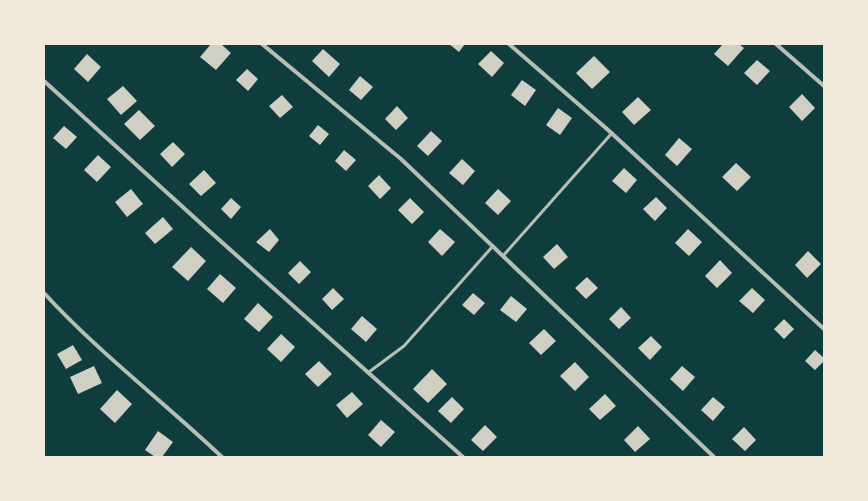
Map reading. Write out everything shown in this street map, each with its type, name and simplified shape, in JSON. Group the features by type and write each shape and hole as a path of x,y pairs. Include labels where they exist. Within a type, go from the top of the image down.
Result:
{"street":[{"path":"262,44 401,158 714,457"},
{"path":"509,44 612,133 824,329"},
{"path":"776,44 824,86"},
{"path":"44,81 207,229 463,457"},
{"path":"44,293 102,350 188,425 222,457"}],"lane":[{"path":"503,256 612,133"},
{"path":"369,372 404,346 493,246"}],"building":[{"path":"211,44 221,44 231,53 216,70 200,57"},
{"path":"449,44 465,44 459,52"},
{"path":"723,44 739,44 744,48 728,66 714,54"},
{"path":"323,49 340,64 329,77 312,61"},
{"path":"491,51 504,63 492,77 478,64"},
{"path":"87,54 101,67 88,82 74,69"},
{"path":"594,56 610,72 592,89 576,73"},
{"path":"757,60 770,71 757,85 744,73"},
{"path":"247,69 258,79 248,91 236,80"},
{"path":"360,76 373,87 361,100 349,90"},
{"path":"522,80 536,90 525,106 511,95"},
{"path":"123,86 137,101 121,115 107,99"},
{"path":"802,94 815,108 802,121 789,107"},
{"path":"282,95 293,107 280,118 269,106"},
{"path":"638,97 651,110 634,125 622,112"},
{"path":"397,106 408,118 396,130 385,119"},
{"path":"558,108 572,118 560,135 546,125"},
{"path":"139,110 155,126 140,140 124,124"},
{"path":"318,125 329,134 320,145 309,136"},
{"path":"64,126 77,137 66,149 53,138"},
{"path":"431,131 442,141 428,156 417,146"},
{"path":"679,138 692,149 677,166 665,155"},
{"path":"173,142 185,154 172,167 160,154"},
{"path":"344,150 356,160 346,171 335,161"},
{"path":"98,155 111,167 97,182 84,170"},
{"path":"462,159 475,171 463,185 449,173"},
{"path":"736,163 751,177 737,191 722,177"},
{"path":"624,168 637,180 626,193 612,181"},
{"path":"204,170 216,183 201,196 189,184"},
{"path":"379,175 391,188 380,199 368,186"},
{"path":"131,189 143,204 127,217 115,202"},
{"path":"498,189 511,201 498,215 485,203"},
{"path":"656,197 667,208 655,221 643,209"},
{"path":"231,198 241,207 231,219 221,209"},
{"path":"410,198 424,212 412,224 398,210"},
{"path":"163,217 173,229 155,244 145,233"},
{"path":"270,229 279,240 269,252 256,242"},
{"path":"440,229 455,242 442,256 428,242"},
{"path":"688,229 702,242 689,256 675,243"},
{"path":"557,244 568,257 554,269 543,257"},
{"path":"191,247 206,261 188,281 172,267"},
{"path":"808,251 821,264 807,278 795,265"},
{"path":"720,260 732,273 717,288 705,276"},
{"path":"300,261 311,272 299,284 288,273"},
{"path":"220,274 236,288 223,303 207,289"},
{"path":"587,277 598,288 586,299 575,288"},
{"path":"333,288 344,299 332,310 322,299"},
{"path":"752,288 765,300 753,313 739,301"},
{"path":"473,293 485,303 474,315 462,305"},
{"path":"511,296 527,309 516,322 500,310"},
{"path":"258,303 273,317 259,332 244,319"},
{"path":"621,307 631,318 619,329 609,319"},
{"path":"362,316 377,329 366,342 351,329"},
{"path":"784,319 794,329 784,339 774,329"},
{"path":"544,329 556,341 541,355 529,343"},
{"path":"281,334 295,347 281,362 267,349"},
{"path":"651,336 662,347 650,360 638,348"},
{"path":"73,345 82,360 66,369 57,354"},
{"path":"815,350 824,358 824,361 815,370 805,361"},
{"path":"319,361 332,374 318,387 305,374"},
{"path":"575,362 589,377 575,391 560,376"},
{"path":"94,366 102,383 78,394 70,377"},
{"path":"682,366 695,377 683,391 670,379"},
{"path":"432,369 447,384 428,403 413,389"},
{"path":"117,390 132,404 115,423 100,409"},
{"path":"352,392 363,404 347,418 336,405"},
{"path":"605,394 616,406 600,420 589,409"},
{"path":"452,397 464,409 451,423 438,411"},
{"path":"713,397 725,407 713,421 701,410"},
{"path":"381,420 395,432 381,447 368,435"},
{"path":"485,425 497,437 483,451 471,440"},
{"path":"638,426 650,439 635,452 624,440"},
{"path":"744,427 756,440 745,451 732,439"},
{"path":"158,431 173,442 162,457 155,457 145,450"}]}
